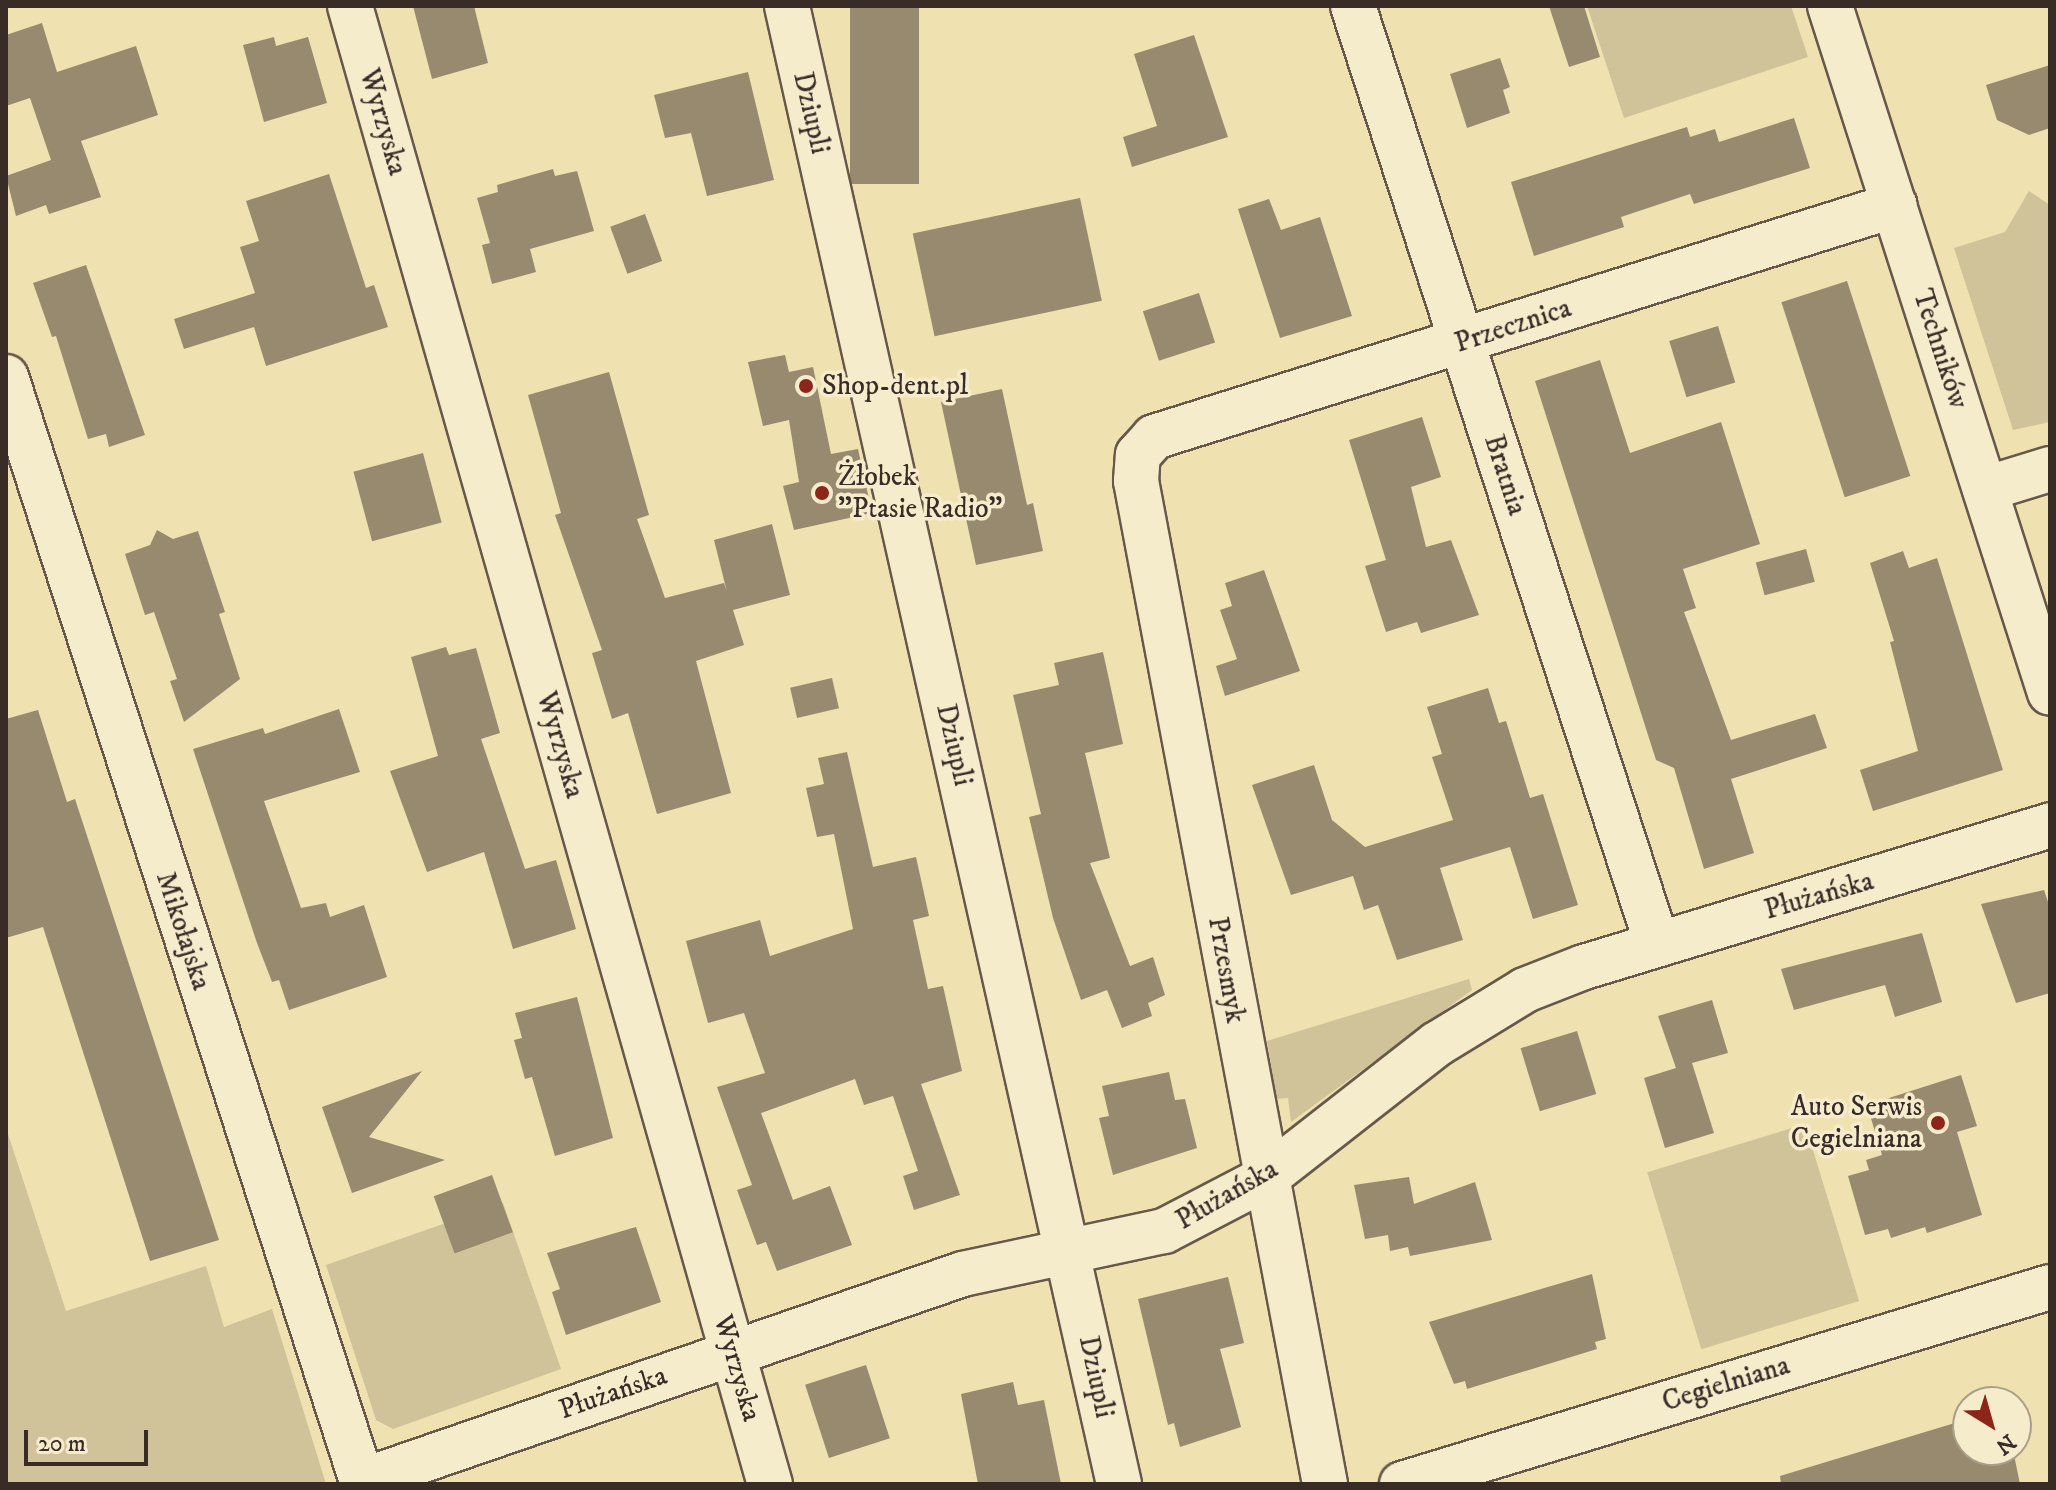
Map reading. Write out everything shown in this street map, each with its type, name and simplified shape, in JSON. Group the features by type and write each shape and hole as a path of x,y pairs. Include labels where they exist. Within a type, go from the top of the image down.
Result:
{"street":[{"name":"Wyrzyska","path":"350,6 770,1484"},
{"name":"Dziupli","path":"787,6 1119,1484"},
{"name":"Bratnia","path":"1353,6 1657,944"},
{"name":"Techników","path":"1830,6 2050,693"},
{"name":"Przecznica","path":"1138,455 1154,437 1895,205"},
{"name":"Mikołajska","path":"6,377 362,1483"},
{"name":"Przesmyk","path":"1138,455 1136,481 1264,1179 1325,1484"},
{"path":"1985,489 2050,469"},
{"name":"Płużańska","path":"362,1483 963,1274 1069,1255 1164,1231 1264,1179 1481,1015 1525,990 1657,944 2050,825"},
{"name":"Cegielniana","path":"1402,1484 2050,1287"}],"shaded area":[{"path":"1587,6 1791,6 1808,57 1624,118"},
{"path":"2029,191 2050,205 2050,422 2013,430 1954,248 2005,232"},
{"path":"1469,979 1472,990 1291,1122 1288,1098 1277,1099 1267,1041"},
{"path":"1805,1124 1859,1301 1701,1349 1647,1172"},
{"path":"6,1128 66,1311 206,1266 224,1327 272,1309 326,1484 6,1484"},
{"path":"503,1203 561,1369 393,1429 376,1420 326,1265"}],"building":[{"path":"413,6 474,6 488,63 432,79"},
{"path":"850,6 919,6 919,184 850,184"},
{"path":"1549,6 1584,6 1600,57 1569,67"},
{"path":"42,23 57,72 136,46 158,115 81,141 101,197 49,214 46,205 16,216 6,176 51,160 30,98 6,106 6,35"},
{"path":"1194,35 1228,137 1132,167 1123,137 1157,126 1134,54"},
{"path":"274,37 276,46 308,37 327,103 264,122 243,45"},
{"path":"1500,58 1510,87 1503,90 1510,113 1467,128 1450,74"},
{"path":"2050,65 2050,128 2029,135 1997,120 1986,85"},
{"path":"748,72 774,180 707,196 691,133 665,138 654,95"},
{"path":"1794,118 1810,168 1694,204 1690,194 1621,217 1624,227 1534,256 1511,182 1687,127 1690,137 1715,129 1719,142"},
{"path":"553,169 555,176 577,171 594,231 530,249 536,272 492,284 482,245 490,243 477,198 498,192 497,185"},
{"path":"329,174 366,288 374,285 388,327 266,366 254,327 184,349 174,319 255,293 240,247 259,241 246,201"},
{"path":"1080,198 1102,301 935,336 913,234"},
{"path":"1269,199 1281,230 1320,217 1352,316 1280,338 1238,209"},
{"path":"645,214 662,261 627,274 610,227"},
{"path":"86,265 145,435 109,447 106,434 88,439 56,336 52,337 33,283"},
{"path":"1847,281 1910,476 1845,497 1781,302"},
{"path":"1199,293 1215,342 1159,361 1143,311"},
{"path":"1718,326 1735,382 1686,397 1669,341"},
{"path":"785,355 789,372 813,367 831,454 858,449 872,513 794,530 783,486 799,482 789,420 763,426 748,362"},
{"path":"1600,360 1630,453 1721,422 1760,544 1683,569 1696,608 1684,612 1731,740 1815,714 1827,748 1731,779 1754,853 1704,869 1674,768 1656,760 1535,381"},
{"path":"609,372 649,515 637,519 665,598 724,583 727,592 714,540 772,524 790,595 733,610 744,645 696,661 731,793 657,814 628,713 612,719 592,653 602,650 555,515 561,513 528,395"},
{"path":"1002,389 1027,505 1033,503 1043,551 976,565 941,402"},
{"path":"1422,417 1441,477 1411,487 1426,547 1451,540 1479,615 1421,633 1417,622 1386,632 1365,566 1386,560 1349,440"},
{"path":"423,453 442,523 372,541 353,472"},
{"path":"157,530 173,539 198,531 225,612 219,614 240,679 184,722 170,681 177,679 154,612 145,615 125,554 150,545"},
{"path":"1806,549 1815,582 1765,595 1756,562"},
{"path":"1903,551 1909,568 1937,558 2003,770 1873,811 1860,770 1918,751 1890,642 1894,641 1870,563"},
{"path":"1264,570 1300,671 1225,696 1216,666 1237,659 1220,610 1232,606 1225,583"},
{"path":"446,647 449,655 476,648 500,733 481,739 525,869 556,860 576,929 513,949 484,852 427,872 390,771 438,756 411,657"},
{"path":"1103,652 1123,744 1085,753 1110,858 1090,863 1130,966 1153,957 1165,995 1148,1003 1152,1016 1122,1028 1107,990 1081,1000 1053,918 1029,817 1041,814 1013,695 1059,685 1054,663"},
{"path":"832,678 839,708 797,718 790,688"},
{"path":"1488,688 1499,723 1506,721 1530,798 1543,794 1578,905 1533,919 1510,847 1440,868 1463,940 1397,960 1378,905 1364,910 1353,876 1291,895 1252,785 1314,765 1332,820 1365,847 1453,820 1432,757 1442,754 1427,707"},
{"path":"339,709 360,772 264,801 301,908 326,903 330,917 364,905 387,977 289,1010 279,980 272,982 257,943 193,749 263,728 265,734"},
{"path":"38,710 67,802 75,799 219,1240 150,1261 43,927 6,938 6,719"},
{"path":"847,752 873,867 916,857 929,916 913,920 928,989 943,986 962,1071 921,1084 960,1195 914,1210 903,1176 918,1171 893,1096 864,1105 855,1079 761,1113 793,1200 830,1186 852,1245 777,1271 766,1242 757,1245 737,1190 752,1185 717,1087 765,1073 744,1013 708,1023 686,941 760,920 770,956 853,929 834,834 817,837 806,788 824,784 818,758"},
{"path":"2044,890 2050,908 2050,993 2016,1003 1981,904"},
{"path":"1922,933 1942,1002 1895,1017 1885,985 1794,1010 1781,969"},
{"path":"577,997 613,1138 555,1156 532,1077 525,1079 514,1040 522,1038 515,1013"},
{"path":"1712,1000 1728,1053 1692,1063 1714,1133 1665,1148 1644,1078 1676,1068 1658,1016"},
{"path":"1577,1031 1596,1094 1540,1111 1521,1048"},
{"path":"422,1071 369,1137 445,1160 352,1193 322,1107"},
{"path":"1169,1072 1175,1100 1185,1099 1197,1148 1113,1175 1099,1118 1109,1116 1102,1086"},
{"path":"1961,1075 1977,1126 1957,1132 1982,1215 1927,1233 1925,1227 1891,1238 1888,1229 1865,1235 1848,1176 1869,1170 1866,1160 1882,1155 1867,1105"},
{"path":"492,1175 513,1232 455,1254 434,1196"},
{"path":"1409,1177 1414,1204 1475,1182 1492,1240 1410,1256 1408,1247 1390,1251 1388,1235 1365,1239 1354,1185"},
{"path":"636,1227 661,1302 566,1335 552,1292 560,1289 547,1253"},
{"path":"1592,1274 1606,1339 1595,1342 1597,1349 1467,1389 1465,1381 1454,1384 1429,1322"},
{"path":"1228,1277 1244,1343 1220,1349 1241,1427 1180,1447 1174,1423 1168,1425 1138,1299"},
{"path":"866,1365 890,1438 829,1458 805,1385"},
{"path":"1013,1382 1018,1405 1044,1400 1061,1484 978,1484 961,1394"},
{"path":"1952,1424 1952,1466 2016,1466 2020,1484 1781,1484 1780,1476"}],"place":[{"name":"Shop-dent.pl","path":"806,386"},
{"name":"Żłobek \"Ptasie Radio\"","path":"822,493"},
{"name":"Auto Serwis Cegielniana","path":"1938,1123"}]}
